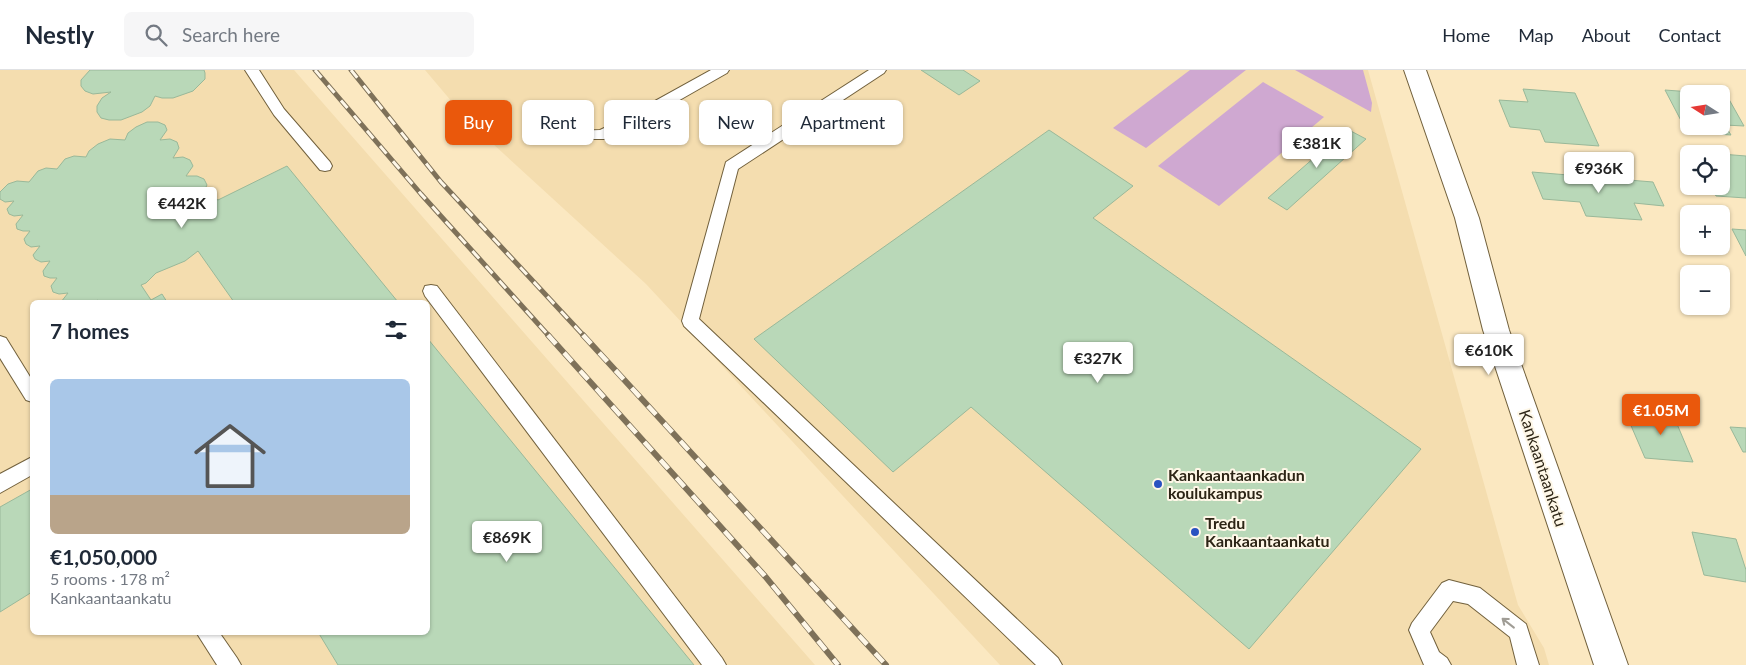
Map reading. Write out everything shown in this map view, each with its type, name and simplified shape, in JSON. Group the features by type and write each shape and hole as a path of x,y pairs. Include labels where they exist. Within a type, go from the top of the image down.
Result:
{"street":[{"name":"Kankaantaankatu","path":"1415,70 1467,218 1496,330 1611,665"}],"lane":[{"path":"252,70 279,112 325,166"},
{"path":"594,135 602,135 622,126 722,70"},
{"path":"879,70 731,166 690,321 1052,665"},
{"path":"431,290 557,459 715,665"},
{"path":"0,344 30,392"},
{"path":"0,484 30,466"},
{"path":"1440,665 1432,659 1418,630 1448,590 1473,595 1519,631 1528,665"},
{"path":"208,635 230,665"}],"shaded area":[{"path":"0,70 294,70 815,665 0,665"},
{"name":"Kankaantaankadun koulukampus","path":"425,70 1368,70 1518,605 1544,648 1549,665 1000,665 646,284 494,145 512,145 512,100 450,100"},
{"path":"1190,70 1246,70 1146,148 1113,128"},
{"path":"1295,70 1363,70 1372,103 1371,112"},
{"path":"1263,82 1324,117 1219,206 1158,166"}],"building":[{"path":"90,70 204,70 205,79 193,91 173,98 155,96 150,106 142,112 121,120 109,120 101,118 97,112 97,106 102,98 111,92 93,94 85,91 81,86 81,80"},
{"path":"921,70 963,70 980,81 959,95"},
{"path":"1523,89 1575,93 1599,146 1545,142 1540,130 1510,127 1499,100 1528,102"},
{"path":"1665,90 1680,91 1680,119"},
{"path":"1730,101 1744,126 1730,125"},
{"path":"147,122 158,122 165,125 167,130 160,140 170,139 177,142 179,148 173,158 183,157 190,160 193,166 186,176 197,176 204,179 207,185 203,193 198,197 210,196 218,200 287,166 396,300 233,300 198,251 185,261 156,273 146,283 141,285 151,300 63,300 68,293 59,294 53,292 51,286 57,278 44,276 43,271 50,261 41,262 35,259 33,255 40,246 31,247 26,244 24,239 30,231 17,229 16,224 23,215 14,216 9,214 7,209 14,201 5,202 0,199 0,192 8,184 17,181 29,182 38,171 46,168 57,169 65,159 74,156 86,157 89,151 98,144 110,139 125,140 128,133"},
{"path":"1347,129 1366,139 1287,210 1268,198"},
{"path":"1049,130 1133,186 1093,218 1421,449 1249,649 971,407 893,472 754,339"},
{"path":"1730,155 1746,156 1746,198 1716,196 1730,195"},
{"path":"1532,172 1653,182 1664,206 1634,203 1642,220 1586,216 1580,202 1543,199"},
{"path":"1732,229 1746,230 1746,256"},
{"path":"162,294 166,300 151,300"},
{"path":"430,341 694,665 338,665 320,635 430,635"},
{"path":"1664,409 1681,411 1687,424 1677,424 1693,462 1645,458 1626,414 1668,417"},
{"path":"1730,427 1746,428 1746,452 1743,452"},
{"path":"30,490 30,593 0,612 0,507"},
{"path":"1692,532 1736,539 1746,570 1746,582 1704,575"}],"railway":[{"path":"315,70 421,194 549,336"},
{"path":"351,70 441,182 584,336"},
{"path":"548,335 764,575 838,665"},
{"path":"583,335 886,665"}],"place":[{"name":"Kankaantaankadun koulukampus","path":"1158,484"},
{"name":"Tredu Kankaantaankatu","path":"1195,532"}]}
